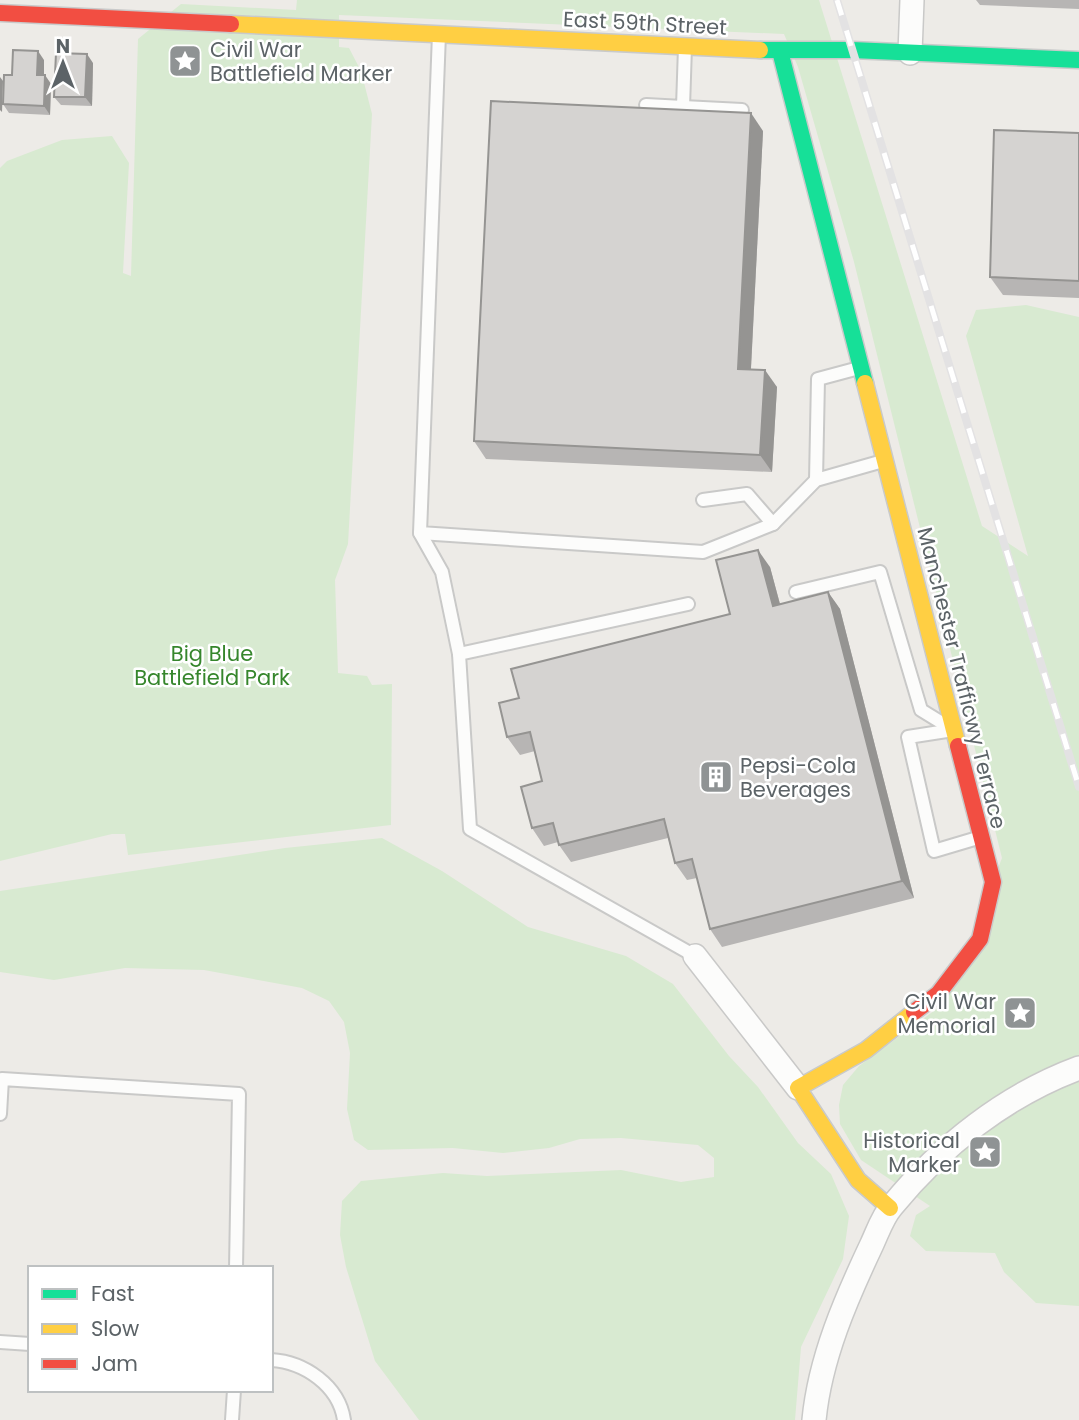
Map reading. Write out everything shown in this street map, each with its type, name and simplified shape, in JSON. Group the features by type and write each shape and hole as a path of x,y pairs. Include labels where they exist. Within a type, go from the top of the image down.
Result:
{"street":[{"path":"910,53 912,0"},
{"name":"East 59th Street","path":"0,13 158,10 439,34 780,51 1079,60"},
{"name":"Manchester Trafficwy Terrace","path":"780,51 993,882 980,939 938,994 866,1049 798,1088"},
{"path":"695,956 798,1088 858,1180 890,1208"},
{"path":"814,1420 832,1338 856,1277 890,1208 965,1132 999,1109 1079,1068"}],"lane":[{"path":"439,34 419,533 442,572 460,654 470,829 695,956"},
{"path":"683,107 685,46"},
{"path":"646,105 742,110"},
{"path":"816,480 818,379 860,368"},
{"path":"419,533 703,552 773,524 816,480 884,461"},
{"path":"703,500 747,494 773,524"},
{"path":"796,592 880,572 921,710 953,730"},
{"path":"460,654 688,604"},
{"path":"953,730 908,737 934,851 981,837"},
{"path":"0,1114 2,1079 239,1094 236,1266"},
{"path":"0,1342 28,1344"},
{"path":"273,1361 317,1374 342,1407 344,1420"},
{"path":"232,1420 234,1392"}],"green space":[{"name":"Big Blue Battlefield Park","path":"297,0 819,0 982,526 1028,556 966,336 976,310 1026,305 1079,317 1079,1306 1036,1303 1004,1272 995,1253 926,1251 910,1236 916,1215 930,1206 861,1160 840,1124 839,1105 843,1085 859,1066 946,1002 1002,858 854,262 798,67 784,34 339,15 339,47 349,48 361,71 372,114 348,544 335,580 338,673 367,676 372,685 392,684 391,825 128,855 125,834 112,834 0,861 0,168 7,161 62,140 112,136 129,163 123,273 131,276 138,39 181,4 296,10"},
{"path":"382,838 442,871 528,927 626,956 673,984 729,1056 758,1087 798,1143 831,1174 849,1216 843,1259 801,1347 795,1420 419,1420 375,1361 346,1267 340,1235 342,1201 361,1181 443,1173 487,1176 621,1170 681,1182 714,1177 714,1158 698,1145 621,1138 580,1139 549,1148 503,1153 453,1148 368,1150 354,1140 347,1109 350,1053 344,1022 329,1001 302,988 204,970 125,968 54,980 0,972 0,891 285,848"}],"building":[{"path":"13,50 38,51 37,75 45,75 44,106 3,104 4,75 12,75"},
{"path":"56,53 87,54 85,97 54,97"},
{"path":"491,101 751,113 738,369 765,370 760,455 474,441"},
{"path":"994,130 1079,133 1079,281 990,277"},
{"name":"Pepsi-Cola Beverages","path":"758,550 773,606 828,592 902,881 710,929 692,859 675,863 664,819 559,845 553,823 532,828 521,787 542,781 530,732 507,737 499,703 519,698 511,669 730,614 716,560"}],"railway":[{"path":"837,0 1079,787"}],"traffic: fast":[{"path":"760,50 852,50 1079,60"},
{"path":"780,51 865,383"}],"traffic: slow":[{"path":"231,24 760,50"},
{"path":"865,383 958,746"},
{"path":"890,1208 858,1180 798,1088 866,1050 914,1012"}],"traffic: jam":[{"path":"0,13 231,24"},
{"path":"914,1012 938,994 980,939 993,882 958,746"}],"place":[{"name":"Civil War Battlefield Marker","path":"185,61"},
{"name":"Pepsi-Cola Beverages","path":"716,777"},
{"name":"Civil War Memorial","path":"1020,1013"},
{"name":"Historical Marker","path":"985,1152"}]}
